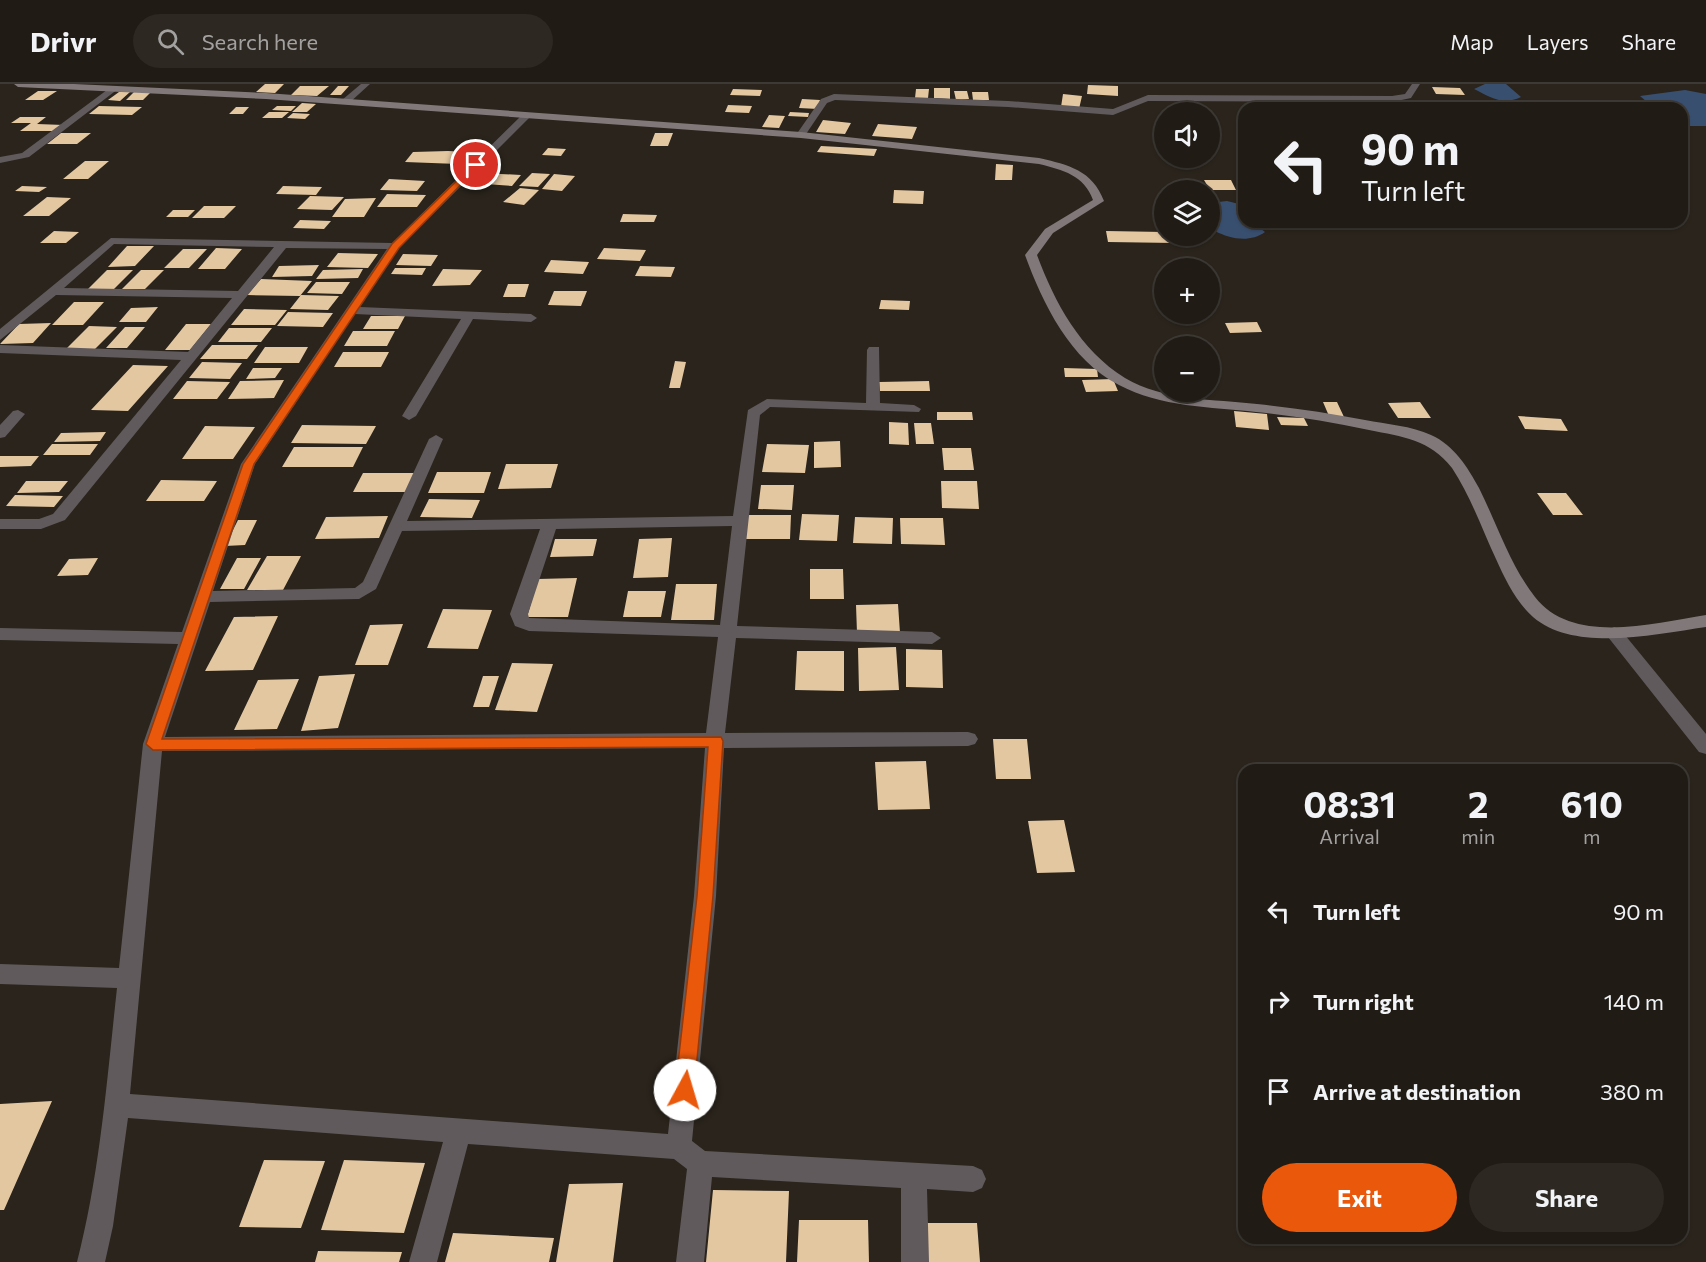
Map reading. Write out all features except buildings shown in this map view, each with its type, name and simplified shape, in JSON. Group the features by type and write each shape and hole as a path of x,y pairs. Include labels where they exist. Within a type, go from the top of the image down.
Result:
{"main road":[{"path":"18,84 187,91 801,135 1039,161 1075,170 1094,184 1099,201 1049,231 1031,255 1044,291 1080,348 1123,382 1173,399 1275,410 1426,438 1448,450 1461,469 1523,594 1539,614 1572,630 1614,633 1706,621"}],"street":[{"path":"345,102 366,84"},
{"path":"801,135 824,101 834,97 1008,104 1113,112 1122,111 1137,100 1148,98 1392,99 1408,96 1416,84"},
{"path":"0,160 25,155 114,89"},
{"path":"91,1262 100,1226 117,1105 153,744 248,464 396,246 525,117"},
{"path":"0,336 104,244 117,239 396,246"},
{"path":"0,524 41,524 59,517 284,243"},
{"path":"51,291 242,295"},
{"path":"352,310 531,318"},
{"path":"409,416 468,316"},
{"path":"0,319 19,319"},
{"path":"0,349 193,356"},
{"path":"873,408 874,350"},
{"path":"679,1147 705,896 716,741 738,521 753,413 758,407 767,403 914,409"},
{"path":"0,434 18,414"},
{"path":"203,597 358,593 370,585 436,439"},
{"path":"397,526 738,521"},
{"path":"550,522 519,614 520,622 529,625 932,638"},
{"path":"1614,633 1706,747"},
{"path":"0,634 189,638"},
{"path":"153,744 968,739"},
{"path":"0,974 129,978"},
{"path":"117,1105 679,1147 700,1164 973,1179"},
{"path":"423,1262 459,1131"},
{"path":"690,1262 700,1164"},
{"path":"914,1176 915,1262"}],"water":[{"path":"1485,84 1506,84 1521,97 1502,101 1474,89"},
{"path":"1685,90 1706,94 1706,126 1688,126 1688,102 1647,102 1640,96"},
{"path":"1220,202 1238,204 1238,228 1260,228 1265,232 1247,239 1220,233"}],"route":[{"path":"476,165 396,246 248,464 153,744 716,741 705,896 685,1090"}]}
